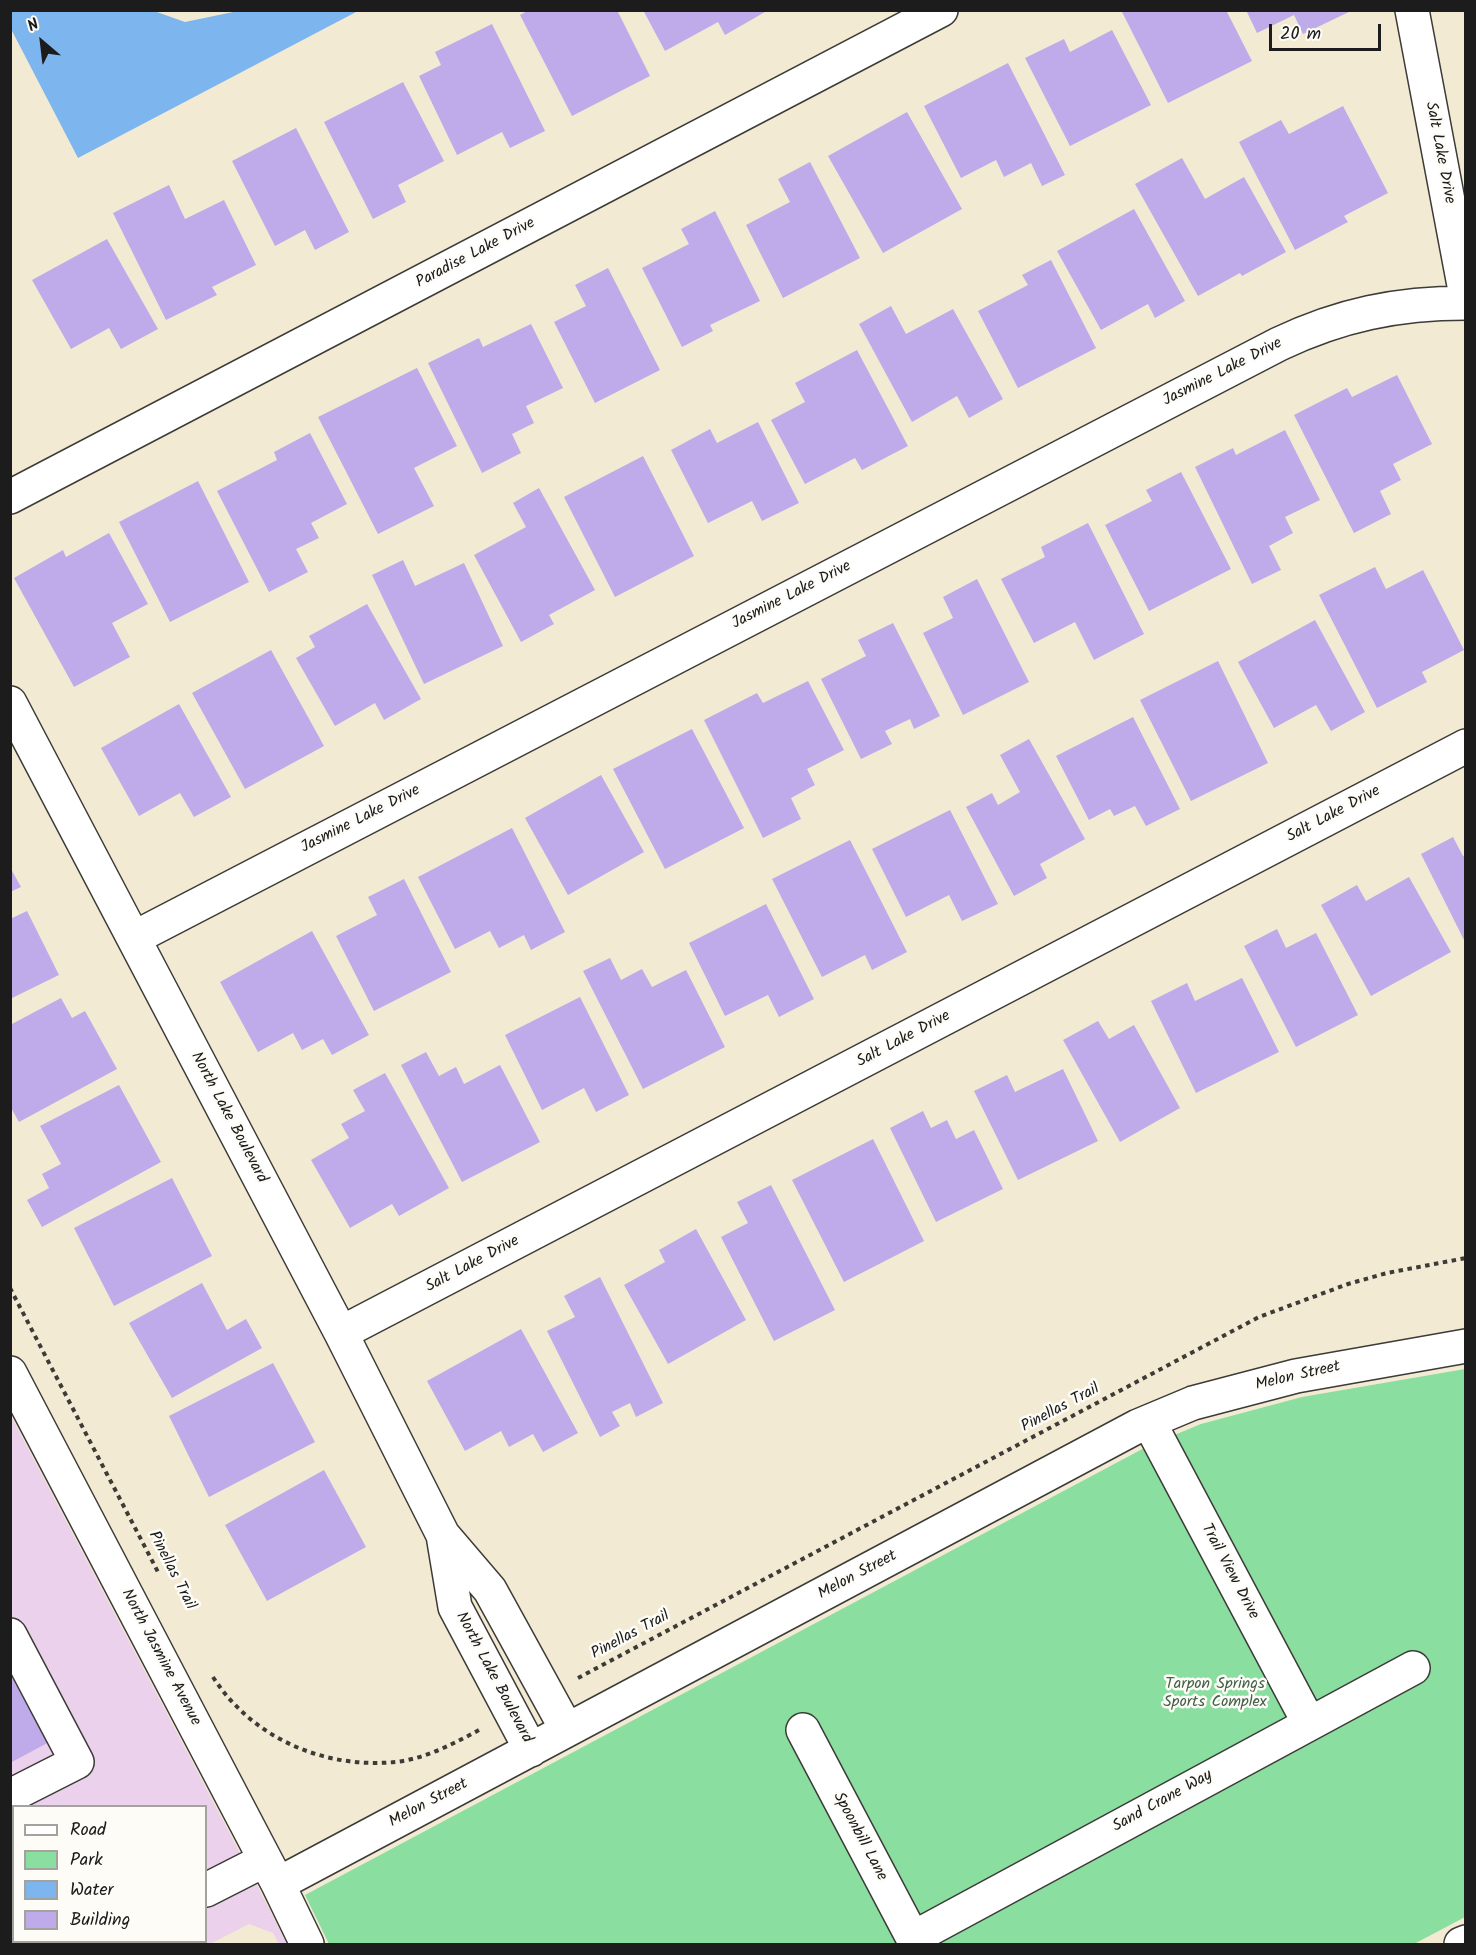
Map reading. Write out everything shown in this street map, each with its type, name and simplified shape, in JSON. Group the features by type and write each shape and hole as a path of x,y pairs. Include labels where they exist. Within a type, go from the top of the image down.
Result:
{"street":[{"name":"Paradise Lake Drive","path":"10,497 941,10"},
{"name":"Salt Lake Drive","path":"1412,10 1466,297"},
{"name":"Jasmine Lake Drive","path":"134,938 1312,328 1389,307 1428,303 1466,303"},
{"name":"North Lake Boulevard","path":"10,703 341,1334 442,1536 490,1590 567,1730"},
{"name":"Salt Lake Drive","path":"341,1334 1466,746"},
{"name":"Melon Street","path":"207,1890 272,1872 531,1750 1149,1422 1193,1403 1296,1376 1466,1346"},
{"name":"North Jasmine Avenue","path":"10,1373 272,1872 302,1943"},
{"name":"Trail View Drive","path":"1149,1422 1309,1723"},
{"name":"North Lake Boulevard","path":"442,1536 455,1607 531,1750"},
{"path":"10,1635 77,1762 10,1796"},
{"name":"Sand Crane Way","path":"915,1941 1413,1668"},
{"name":"Spoonbill Lane","path":"803,1730 915,1941"},
{"path":"1461,1944 1466,1942"}],"path":[{"name":"Pinellas Trail","path":"547,1694 1259,1317 1348,1284 1387,1273 1466,1258"},
{"name":"Pinellas Trail","path":"10,1287 163,1580"},
{"path":"212,1674 228,1696 264,1730 296,1747 342,1761 396,1762 413,1758 464,1738 511,1713"}],"shaded area":[{"path":"10,1414 287,1944 279,1944 273,1933 249,1924 210,1944 11,1944"}],"green space":[{"name":"Tarpon Springs Sports Complex","path":"1465,1369 1465,1917 1414,1944 329,1944 305,1895 1148,1446 1201,1424 1302,1397"}],"water":[{"path":"11,10 154,11 185,22 238,11 358,11 78,158 11,29"}],"building":[{"path":"529,10 617,10 650,76 572,116 520,15"},
{"path":"643,10 764,10 765,12 725,35 718,22 665,51"},
{"path":"1121,10 1226,10 1252,61 1168,103"},
{"path":"1246,10 1353,10 1303,34 1294,15 1257,33"},
{"path":"492,24 545,131 510,148 502,132 457,155 419,76 441,65 435,52"},
{"path":"1112,30 1151,105 1070,146 1025,58 1064,39 1070,52"},
{"path":"1008,63 1065,175 1042,186 1031,163 1004,177 996,160 961,178 924,106"},
{"path":"403,82 444,161 398,185 406,202 373,219 324,122"},
{"path":"1343,106 1388,193 1344,216 1348,222 1295,250 1239,142 1281,120 1289,134"},
{"path":"907,112 962,209 883,253 828,156"},
{"path":"296,128 349,232 315,250 305,230 275,246 232,161"},
{"path":"1182,158 1205,199 1244,177 1286,252 1198,296 1135,184"},
{"path":"810,162 860,258 783,298 746,225 790,202 778,179"},
{"path":"169,185 185,219 224,200 256,265 212,287 217,295 166,320 113,213"},
{"path":"1134,209 1185,301 1155,318 1148,304 1101,330 1057,251"},
{"path":"715,211 760,301 710,325 713,331 682,347 642,268 689,244 681,229"},
{"path":"107,239 158,329 121,349 109,328 71,349 32,280"},
{"path":"1051,260 1096,348 1018,388 978,311 1028,285 1022,275"},
{"path":"608,268 660,370 595,403 554,322 586,306 575,285"},
{"path":"891,306 906,334 953,309 1003,399 969,418 957,396 912,422 859,324"},
{"path":"531,324 563,388 526,406 534,423 512,434 521,453 482,473 428,363 479,338 483,347"},
{"path":"857,350 908,446 862,470 855,458 805,484 771,420 805,402 795,383"},
{"path":"417,368 457,446 414,468 434,506 378,534 318,417"},
{"path":"1397,375 1432,444 1393,464 1401,480 1380,491 1391,514 1354,533 1294,415 1347,388 1352,397"},
{"path":"758,422 799,503 762,521 752,501 708,523 671,450 710,429 717,443"},
{"path":"1285,430 1320,500 1285,517 1293,533 1269,546 1281,570 1252,584 1195,467 1233,448 1236,455"},
{"path":"310,433 347,504 311,523 319,538 296,549 308,572 269,592 217,491 277,460 274,452"},
{"path":"643,456 694,556 615,597 564,497"},
{"path":"1181,472 1231,569 1149,611 1105,525 1152,501 1146,490"},
{"path":"198,481 249,582 170,622 119,522"},
{"path":"539,488 595,590 549,615 554,624 521,642 474,555 526,527 513,503"},
{"path":"1088,523 1144,634 1094,660 1075,622 1034,643 1001,579 1045,557 1041,547"},
{"path":"109,533 148,604 112,623 130,657 74,687 14,578 63,550 66,557"},
{"path":"403,560 415,586 464,563 503,646 424,684 372,575"},
{"path":"1375,567 1386,589 1423,570 1464,650 1422,672 1427,682 1377,708 1319,595"},
{"path":"977,579 1029,682 963,715 923,633 953,618 943,597"},
{"path":"367,604 421,699 384,720 375,703 335,726 296,658 315,647 309,636"},
{"path":"1315,620 1365,712 1331,731 1316,705 1274,728 1238,662"},
{"path":"893,623 940,716 914,729 910,719 885,731 892,744 861,759 821,679 866,656 858,640"},
{"path":"271,650 324,746 245,789 192,693"},
{"path":"1218,661 1268,763 1191,801 1140,700"},
{"path":"808,681 844,750 807,769 815,785 791,798 801,819 763,838 704,720 757,693 763,703"},
{"path":"179,704 231,797 194,817 180,793 139,816 101,748"},
{"path":"1133,717 1180,809 1146,826 1135,806 1114,816 1110,809 1089,820 1056,756"},
{"path":"692,729 744,828 665,869 613,769"},
{"path":"1029,739 1085,839 1040,864 1047,878 1014,896 966,807 992,793 998,805 1020,792 1000,755"},
{"path":"601,775 644,852 568,895 525,818"},
{"path":"950,810 998,904 962,921 949,895 906,917 872,849"},
{"path":"512,828 565,932 531,950 524,935 499,948 490,931 455,949 418,877"},
{"path":"1453,837 1463,856 1466,855 1466,944 1421,854"},
{"path":"850,840 907,952 872,970 865,955 822,977 772,879"},
{"path":"10,867 21,887 10,892"},
{"path":"1409,877 1451,952 1371,996 1321,905 1357,885 1366,901"},
{"path":"404,879 451,972 374,1011 336,936 377,915 368,897"},
{"path":"766,904 814,999 779,1017 768,995 725,1016 689,943"},
{"path":"27,911 59,975 10,999 10,919"},
{"path":"1277,929 1286,948 1316,933 1358,1015 1296,1047 1244,946"},
{"path":"312,931 369,1035 332,1055 323,1039 302,1050 293,1033 258,1052 220,982"},
{"path":"610,958 621,980 642,969 652,987 686,970 725,1047 643,1089 583,971"},
{"path":"1242,978 1279,1052 1196,1093 1151,1001 1187,983 1195,1001"},
{"path":"580,997 629,1095 596,1112 584,1088 542,1110 505,1035"},
{"path":"61,998 72,1018 85,1011 117,1069 19,1122 10,1106 10,1025"},
{"path":"1098,1021 1109,1039 1134,1025 1180,1108 1120,1142 1063,1040"},
{"path":"426,1052 439,1076 456,1067 464,1084 500,1065 540,1142 462,1182 401,1065"},
{"path":"1063,1069 1098,1141 1018,1180 974,1091 1007,1075 1015,1092"},
{"path":"385,1073 449,1188 399,1216 392,1204 350,1228 311,1160 349,1138 341,1124 365,1111 353,1090"},
{"path":"119,1085 161,1162 42,1227 27,1200 49,1188 42,1174 61,1164 40,1126"},
{"path":"923,1111 931,1128 947,1120 956,1139 974,1130 1003,1189 936,1222 890,1128"},
{"path":"873,1139 924,1241 844,1282 792,1180"},
{"path":"172,1178 212,1256 114,1306 74,1228"},
{"path":"771,1185 835,1310 774,1341 721,1237 748,1223 737,1202"},
{"path":"696,1229 746,1320 668,1364 624,1285 665,1262 659,1250"},
{"path":"600,1277 663,1403 636,1417 630,1403 612,1412 620,1426 600,1437 547,1331 575,1317 564,1296"},
{"path":"202,1283 227,1330 246,1319 262,1348 172,1398 129,1323"},
{"path":"521,1329 578,1433 543,1452 533,1434 509,1447 501,1431 465,1451 427,1381"},
{"path":"273,1363 315,1442 209,1497 169,1416"},
{"path":"324,1470 366,1547 267,1601 225,1525"},
{"path":"10,1661 53,1740 10,1763"}]}
